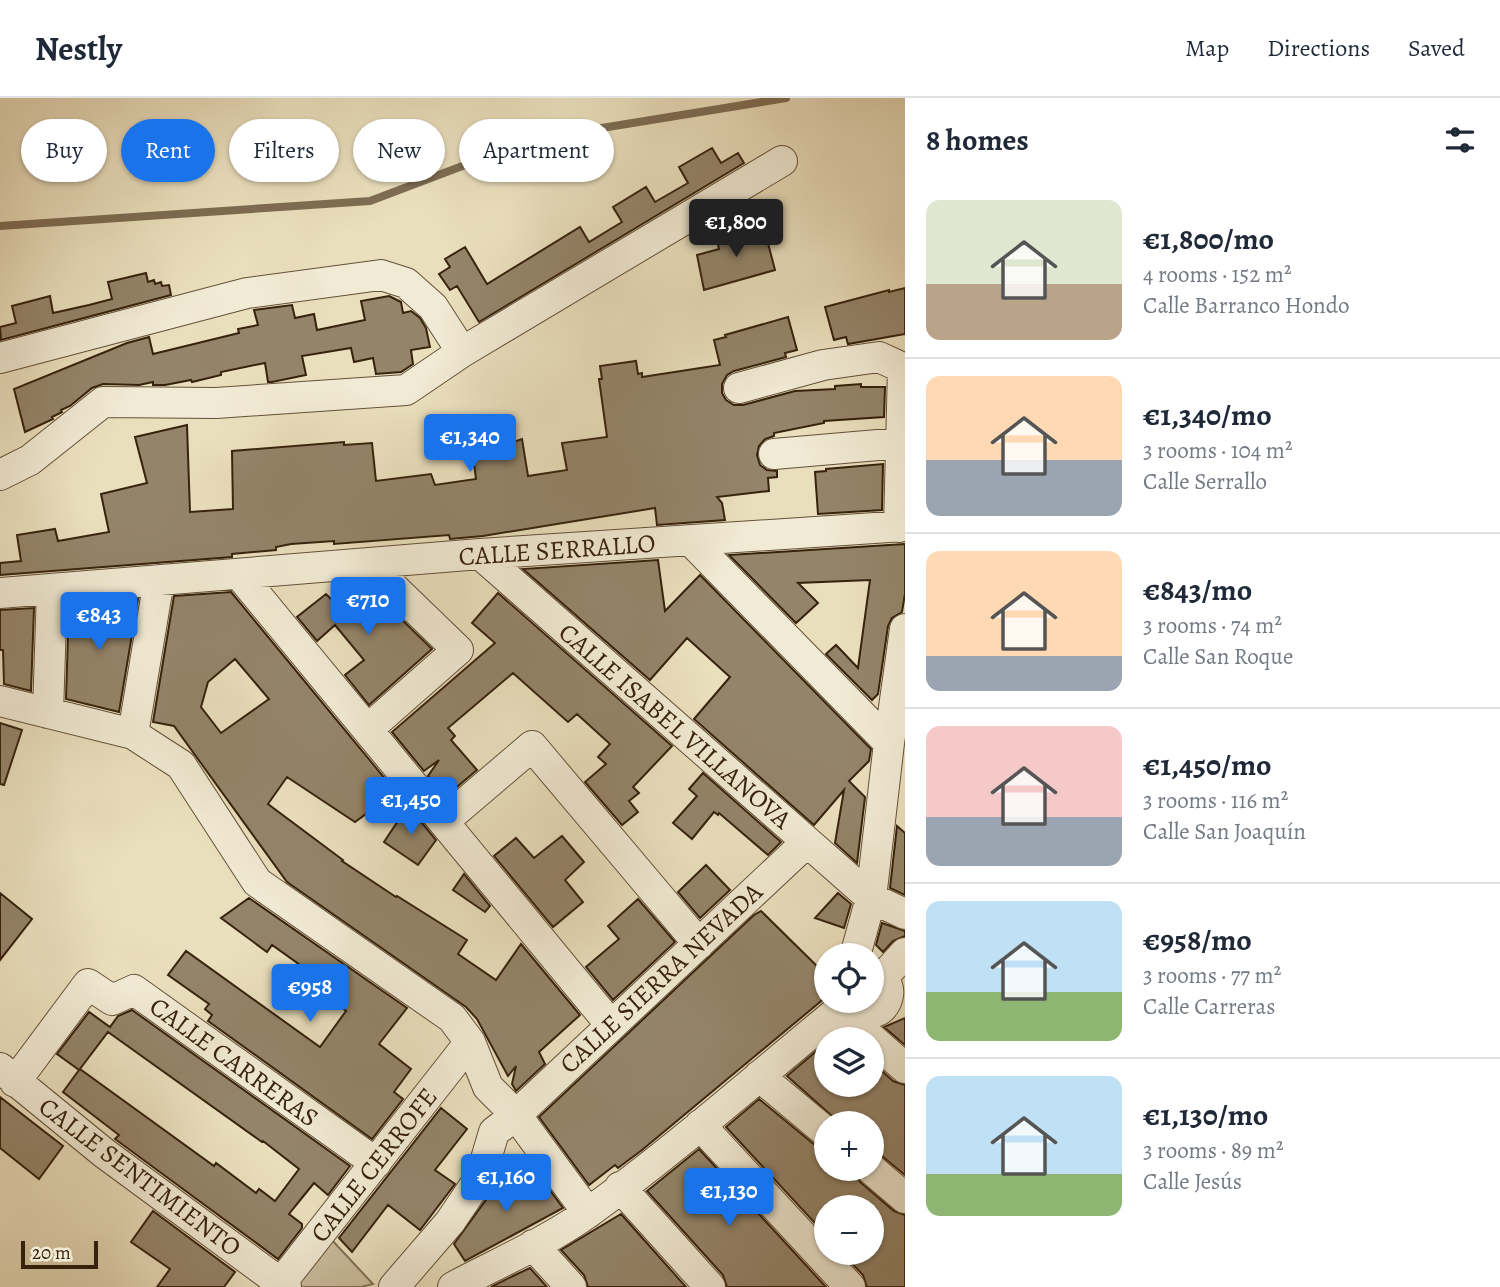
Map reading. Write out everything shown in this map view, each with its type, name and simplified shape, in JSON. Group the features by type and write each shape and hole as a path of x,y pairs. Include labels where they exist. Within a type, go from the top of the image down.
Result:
{"street":[{"path":"0,475 30,460 103,402 216,403 405,390 462,352 782,161"},
{"path":"0,358 247,293 380,275 406,283 433,307 462,352"},
{"path":"739,388 823,365 879,357 903,368 902,526"},
{"path":"774,454 901,443"},
{"name":"CALLE SERRALLO","path":"0,593 480,554 902,526"},
{"path":"692,541 889,743"},
{"name":"CALLE ISABEL VILLANOVA","path":"480,554 871,898 905,914"},
{"path":"368,563 458,650 368,729"},
{"path":"239,573 611,1025"},
{"path":"133,734 159,580"},
{"path":"48,713 52,590"},
{"path":"859,943 871,898 905,629"},
{"path":"0,701 133,734 181,765 257,882 452,1018 470,1042 488,1087 516,1115 588,1213"},
{"path":"444,821 533,746 699,944"},
{"name":"CALLE SIERRA NEVADA","path":"394,1287 450,1222 481,1176 494,1132 516,1115 807,842"},
{"path":"884,980 905,953"},
{"name":"CALLE CARRERAS","path":"8,1075 88,984 112,1000 134,990 376,1163"},
{"path":"453,1287 588,1213 759,1076 848,1013"},
{"path":"880,1013 905,1068"},
{"name":"CALLE CERROFE","path":"284,1285 470,1042"},
{"name":"CALLE SENTIMIENTO","path":"8,1075 104,1153 284,1285"},
{"path":"759,1076 814,1122"},
{"path":"700,1125 850,1287"},
{"path":"884,1180 905,1198"},
{"path":"620,1187 710,1287"},
{"path":"533,1245 571,1287"}],"shaded area":[{"path":"329,1237 373,1284 361,1287 297,1287"}],"building":[{"path":"712,148 721,163 738,153 744,163 479,322 457,286 450,290 439,274 450,267 445,259 465,247 487,284 580,227 589,242 622,222 613,207 646,187 655,202 688,183 679,167"},
{"path":"737,227 740,235 764,228 775,270 704,290 697,255 719,249 717,240"},
{"path":"146,273 148,282 154,280 155,284 161,282 162,286 169,285 171,295 1,340 0,327 16,323 12,306 50,296 53,313 89,305 112,299 108,282"},
{"path":"905,288 905,334 848,344 846,337 834,340 825,307"},
{"path":"389,296 401,302 403,313 411,311 420,318 426,328 430,347 411,350 413,364 401,372 376,374 373,358 354,362 351,348 302,356 306,375 272,382 268,382 265,363 221,372 221,375 192,382 165,385 153,385 153,382 139,385 103,384 92,388 52,417 53,419 25,432 14,389 127,343 149,337 153,354 239,333 238,329 258,325 254,310 292,305 295,318 314,314 317,330 365,320 361,301"},
{"path":"788,317 797,350 785,353 786,357 727,375 722,384 722,393 726,400 734,405 743,405 795,391 835,389 835,386 861,384 861,387 885,387 884,417 824,421 774,433 774,436 765,439 759,446 757,455 760,465 767,470 777,471 777,477 768,478 769,491 717,497 722,503 725,520 657,525 655,508 483,536 450,539 449,535 334,544 334,541 291,544 276,547 276,550 232,554 232,557 0,575 0,563 21,561 17,535 55,529 58,541 109,532 101,494 147,483 135,437 187,425 190,512 233,509 232,451 344,442 344,445 372,443 376,481 431,474 435,485 476,479 473,456 522,439 528,476 567,470 562,443 607,437 599,379 602,379 600,366 636,361 638,374 642,373 642,377 720,365 714,340"},
{"path":"883,464 882,510 818,514 815,472"},
{"path":"905,544 905,594 902,612 892,618 888,626 878,694 872,700 826,654 836,645 858,668 870,580 798,583 818,603 796,623 729,555"},
{"path":"658,560 665,611 700,575 871,749 869,761 849,781 865,797 857,863 835,843 844,790 814,825 694,719 730,677 687,638 650,680 523,569"},
{"path":"362,581 432,649 369,705 345,675 364,660 335,625 317,641 297,617 326,594 333,601 354,582"},
{"path":"231,592 396,792 355,822 287,777 268,804 342,861 467,940 458,954 496,980 521,944 580,1015 539,1052 545,1064 516,1091 512,1084 516,1066 508,1076 477,1019 466,1007 287,882 174,726 153,722 174,596","holes":["235,659 269,699 221,733 201,707 208,682"]},
{"path":"498,593 672,746 633,787 639,793 629,801 638,812 622,825 585,782 606,764 598,757 610,744 577,714 568,722 513,673 448,728 455,736 451,740 477,770 445,797 428,776 439,760 424,771 392,732 495,643 472,623"},
{"path":"138,599 119,712 66,699 69,605"},
{"path":"34,608 31,691 4,684 3,650 0,650 0,610"},
{"path":"0,723 22,730 4,785 0,784"},
{"path":"703,773 781,842 768,855 719,813 718,815 714,812 692,839 673,823 697,796 689,789"},
{"path":"408,806 436,840 418,865 384,842"},
{"path":"897,826 905,833 905,895 890,888"},
{"path":"562,836 584,862 565,880 583,902 553,927 494,856 516,838 534,858"},
{"path":"706,865 730,890 700,918 678,892"},
{"path":"464,874 490,906 485,912 453,890"},
{"path":"0,893 32,919 0,960"},
{"path":"838,893 851,904 844,928 815,918"},
{"path":"249,898 407,1008 379,1044 411,1069 394,1092 403,1099 372,1139 208,1021 212,1015 205,1009 209,1004 168,975 186,951 320,1047 346,1011 308,983 314,975 272,945 267,952 221,918"},
{"path":"638,899 675,942 613,1000 586,967 619,939 608,926"},
{"path":"761,911 814,963 814,1007 642,1150 618,1168 615,1165 589,1185 539,1117"},
{"path":"882,923 905,931 905,936 893,941 884,951 884,943 877,943"},
{"path":"132,1010 350,1166 328,1195 314,1183 289,1214 302,1224 302,1228 278,1259 115,1139 119,1135 63,1092 79,1070 57,1054 89,1012 110,1027 118,1016","holes":["108,1032 299,1169 275,1201 259,1189 256,1193 216,1163 214,1166 80,1069"]},
{"path":"905,1018 905,1045 884,1027"},
{"path":"814,1053 814,1097 884,1097 884,1073 893,1081 905,1085 905,1175 884,1158 884,1111 826,1111 787,1076"},
{"path":"0,1097 63,1146 39,1179 0,1148"},
{"path":"759,1099 814,1144 814,1181 860,1181 875,1195 814,1195 814,1222 726,1127"},
{"path":"441,1108 467,1129 435,1170 455,1184 420,1230 388,1205 352,1252 339,1238"},
{"path":"699,1149 826,1287 727,1287 723,1275 647,1191"},
{"path":"504,1159 523,1191 540,1177 563,1208 465,1261 454,1244 496,1186"},
{"path":"884,1202 894,1211 905,1215 905,1287 867,1287 863,1275 853,1265 884,1265"},
{"path":"153,1211 235,1272 224,1287 157,1287 170,1269 131,1242"},
{"path":"621,1214 686,1287 588,1287 584,1275 561,1250"},
{"path":"530,1268 547,1287 491,1287 513,1276"}],"waterway":[{"path":"0,226 370,201 534,139 786,98"}]}
